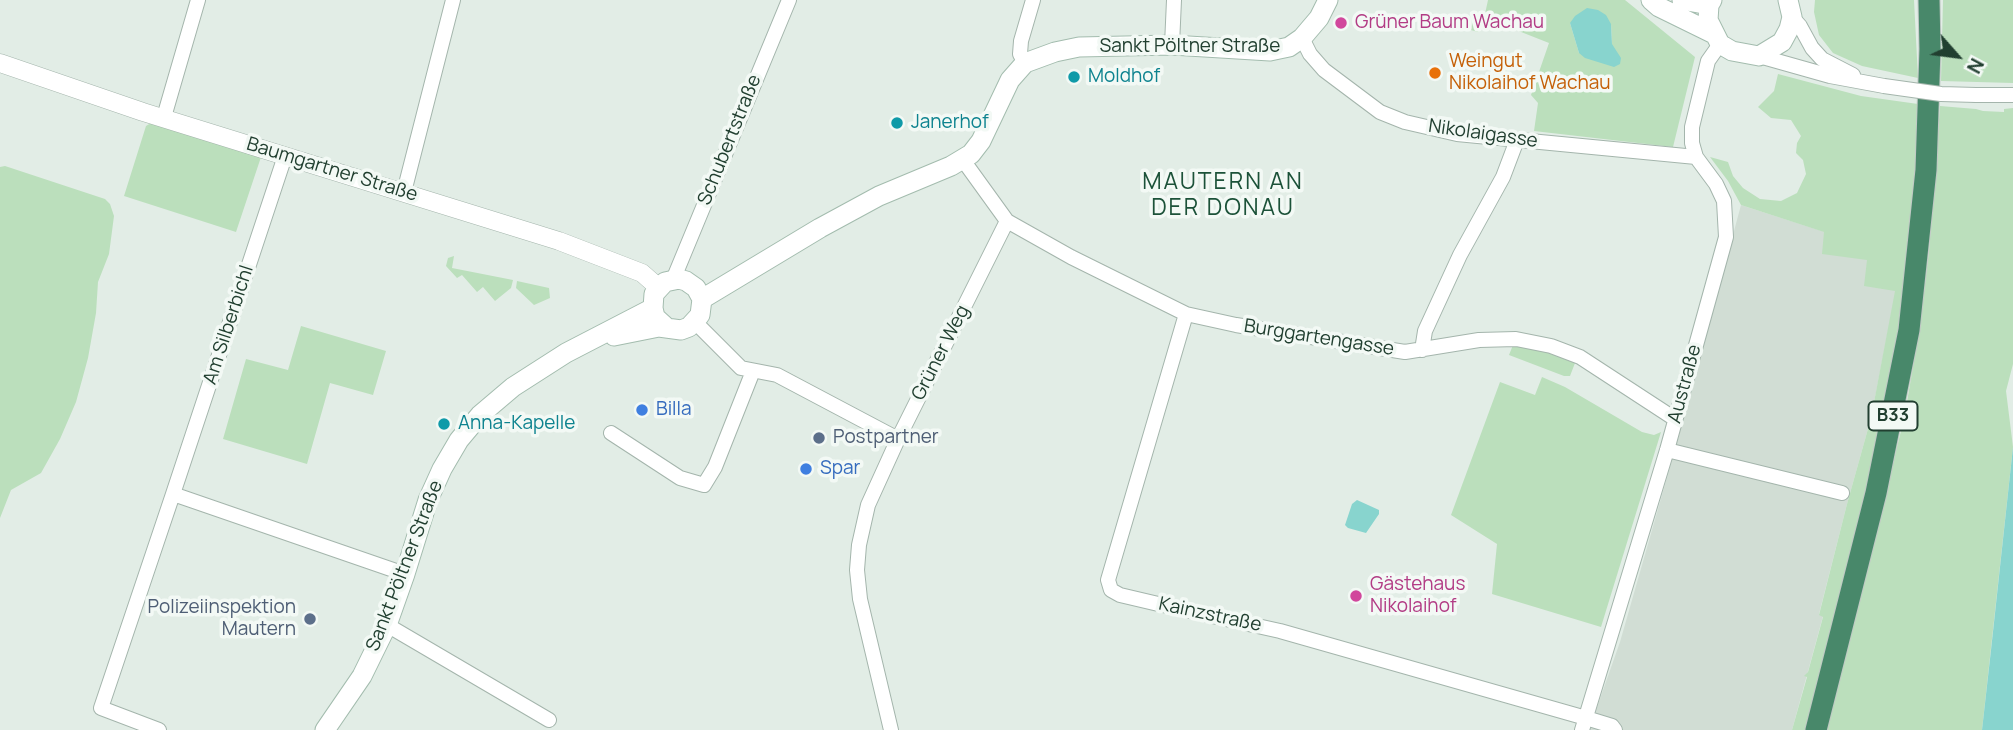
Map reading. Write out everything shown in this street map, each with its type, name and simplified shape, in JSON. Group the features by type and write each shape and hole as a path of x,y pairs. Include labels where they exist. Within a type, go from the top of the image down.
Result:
{"highway":[{"name":"B33","path":"1816,730 1876,493 1909,330 1926,170 1929,0"}],"main road":[{"name":"Sankt Pöltner Straße","path":"1025,63 1079,47 1172,45 1270,51 1289,47 1302,38 1319,18 1328,0"},
{"path":"1651,0 1746,55 1759,56 1782,42 1792,6"},
{"path":"1682,0 1711,3 1708,20 1716,38"},
{"path":"702,299 879,196 963,160 981,141 1010,80 1025,63"},
{"path":"666,327 656,317 653,308 654,293 666,284 686,281 691,284 702,299 702,308 695,322"},
{"name":"Sankt Pöltner Straße","path":"325,730 362,676 387,625 428,500 442,468 466,432 492,402 513,387 566,353 596,340 653,308"},
{"name":"Sankt Pöltner Straße","path":"596,340 666,327 681,330 695,322"}],"street":[{"path":"164,117 198,0"},
{"path":"404,192 453,0"},
{"name":"Schubertstraße","path":"666,284 789,0"},
{"path":"1025,63 1020,54 1021,41 1033,0"},
{"path":"1172,45 1174,0"},
{"path":"1792,6 1812,48 1822,59 1834,67 1879,85"},
{"name":"Nikolaigasse","path":"1302,38 1310,54 1324,70 1380,112 1405,122 1457,134 1696,157"},
{"path":"1696,157 1692,143 1692,127 1716,38"},
{"path":"1759,56 1830,76 1930,93 2013,95"},
{"name":"Baumgartner Straße","path":"0,63 285,156 559,241 625,265 666,284"},
{"path":"1422,350 1425,331 1460,255 1503,177 1517,140"},
{"name":"Am Silberbichl","path":"159,730 101,708 285,156"},
{"name":"Austraße","path":"1584,724 1667,450 1726,237 1724,201 1716,184 1696,157"},
{"path":"963,160 1007,221"},
{"name":"Burggartengasse","path":"1007,221 1071,257 1186,314 1236,325 1405,352 1479,340 1516,339 1551,346 1580,357 1675,419"},
{"name":"Grüner Weg","path":"891,730 860,599 857,570 859,545 868,505 1007,221"},
{"name":"Kainzstraße","path":"1186,314 1108,580 1111,590 1142,600 1280,631 1584,724"},
{"path":"695,322 741,368 777,375 898,439"},
{"path":"611,433 680,478 704,485 715,467 753,371"},
{"path":"1667,450 1842,493"},
{"path":"173,494 405,575"},
{"path":"387,625 549,720"},
{"path":"1584,724 1612,726 1615,730"}],"shaded area":[{"path":"1741,205 1825,232 1868,260 1896,290 1871,418 1819,614 1823,616 1792,730 1589,730 1620,642"}],"green space":[{"path":"1488,0 1625,0 1695,57 1673,147 1534,131 1538,103 1531,95 1549,43 1511,28 1481,22 1478,32 1471,30 1474,12 1485,14","holes":["1570,23 1611,24 1612,44 1579,53"]},
{"path":"1815,0 1914,0 1918,78 1862,66 1833,53 1819,35 1814,12"},
{"path":"1943,0 2013,0 2013,83 1941,81"},
{"path":"1778,74 1861,96 1918,104 1916,166 1899,328 1866,491 1805,730 1792,730 1807,677 1804,676 1808,672 1823,617 1819,615 1871,418 1895,291 1864,286 1867,260 1822,254 1824,232 1741,205 1728,181 1710,157 1728,162 1733,176 1743,188 1760,199 1781,201 1797,193 1806,174 1803,160 1796,153 1801,136 1791,120 1771,118 1758,107 1774,91"},
{"path":"1940,106 2004,112 2004,109 2013,108 2013,364 2006,391 2013,447 1982,730 1826,730 1904,419 1929,251"},
{"path":"151,123 261,157 236,232 124,196 146,126"},
{"path":"5,166 105,199 114,216 109,254 98,282 88,358 76,402 41,473 11,490 0,518 0,167"},
{"path":"454,256 452,268 513,280 511,288 495,301 483,287 477,292 462,275 457,278 446,266 448,258"},
{"path":"517,281 549,288 550,298 534,305 516,288"},
{"path":"301,326 386,351 373,395 330,383 307,464 223,439 246,359 288,370"},
{"path":"1513,345 1543,351 1575,363 1570,376 1509,355"},
{"path":"1542,377 1565,387 1642,432 1654,435 1661,432 1601,627 1492,594 1497,544 1451,515 1500,382 1535,395"}],"water":[{"path":"1587,8 1606,15 1611,24 1612,44 1621,58 1620,64 1614,67 1585,58 1579,53 1570,23"},
{"path":"2013,447 2013,730 1982,730 1991,650"},
{"path":"1357,500 1379,510 1366,533 1345,525 1352,504"}],"place":[{"name":"Grüner Baum Wachau","path":"1341,23"},
{"name":"Weingut Nikolaihof Wachau","path":"1435,73"},
{"name":"Moldhof","path":"1074,77"},
{"name":"Janerhof","path":"897,123"},
{"name":"Billa","path":"642,410"},
{"name":"Anna-Kapelle","path":"444,424"},
{"name":"Postpartner","path":"819,438"},
{"name":"Spar","path":"806,469"},
{"name":"Gästehaus Nikolaihof","path":"1356,596"},
{"name":"Polizeiinspektion Mautern","path":"310,619"}],"district":[{"name":"MAUTERN AN DER DONAU","path":"1223,196"}]}
